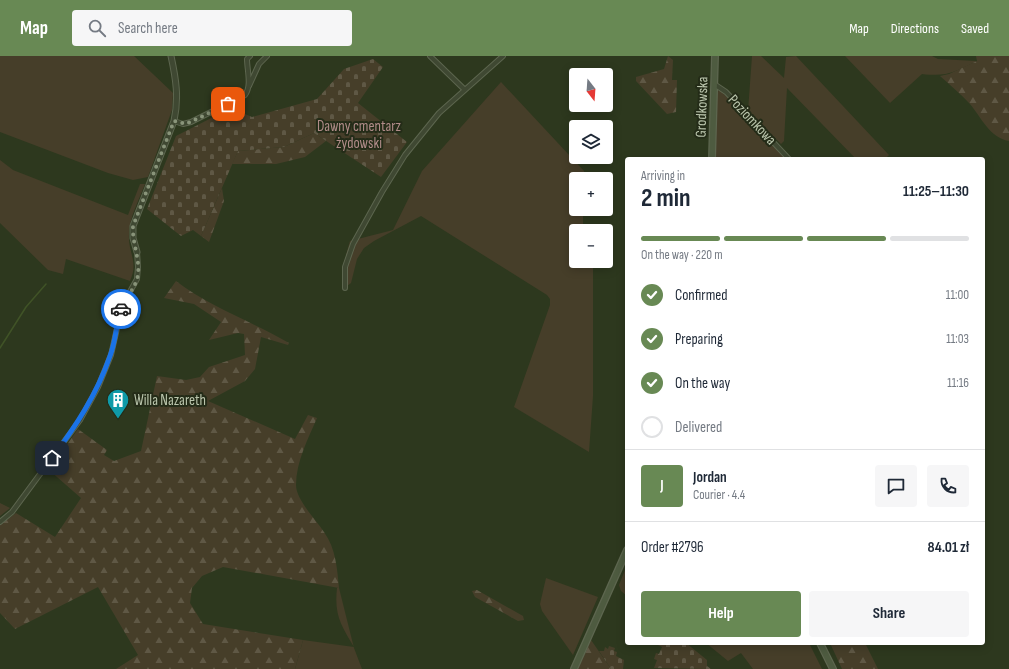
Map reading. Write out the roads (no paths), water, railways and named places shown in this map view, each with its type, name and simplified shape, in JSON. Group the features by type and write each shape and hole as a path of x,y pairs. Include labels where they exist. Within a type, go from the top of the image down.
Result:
{"main road":[{"name":"Grodkowska","path":"712,157 715,56"},
{"path":"574,669 625,555"},
{"path":"821,645 833,669"}],"street":[{"path":"0,522 12,512 71,433 98,387 111,355 122,306 137,279 137,252 133,238 133,226 174,121 177,93 171,56"},
{"path":"242,56 249,57 249,88"},
{"path":"174,121 183,124 195,120 245,95 259,64 267,56"},
{"path":"430,56 464,89"},
{"path":"345,288 345,267 353,244 389,179 431,121 464,89 503,56"},
{"name":"Poziomkowa","path":"714,84 726,92 787,157"}],"waterway":[{"path":"0,348 26,307 46,284"}],"place":[{"name":"Willa Nazareth","path":"118,420"}],"park label":[{"name":"Dawny cmentarz żydowski","path":"359,134"}]}
